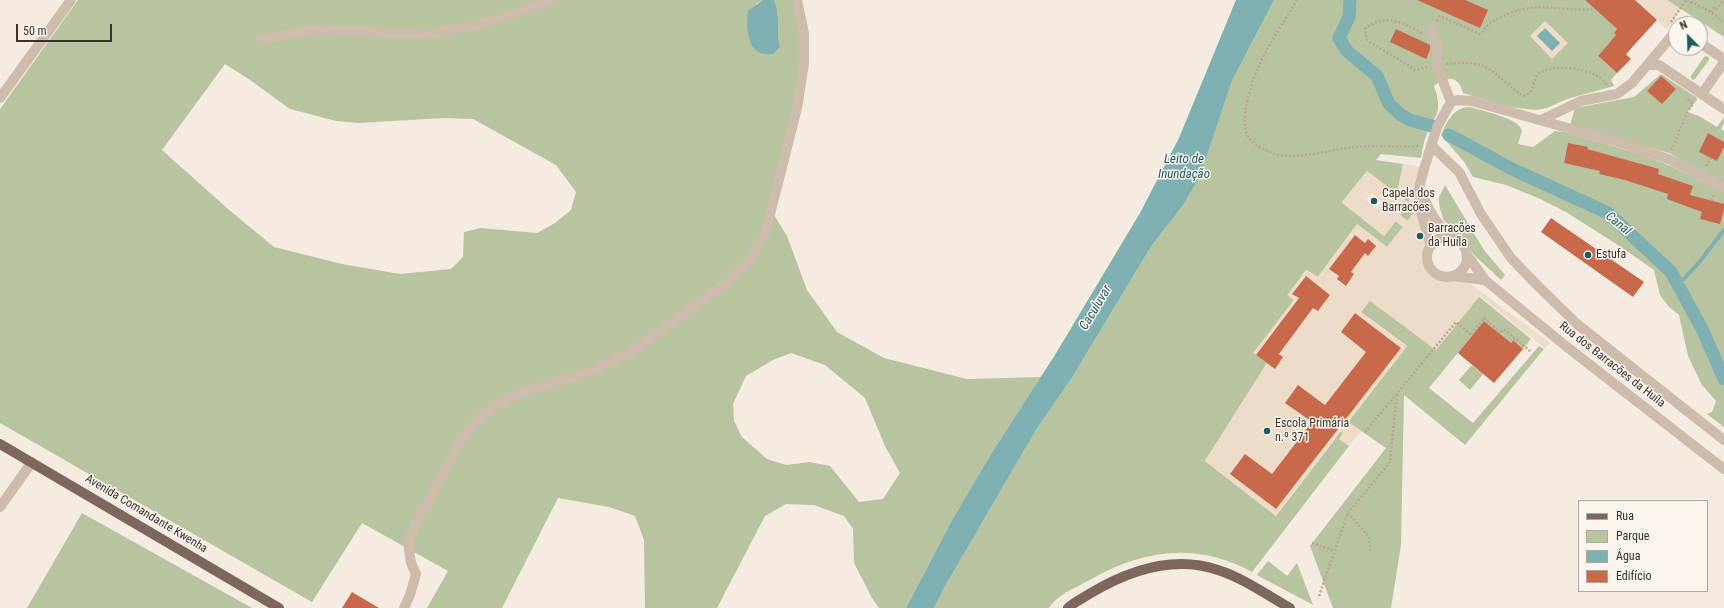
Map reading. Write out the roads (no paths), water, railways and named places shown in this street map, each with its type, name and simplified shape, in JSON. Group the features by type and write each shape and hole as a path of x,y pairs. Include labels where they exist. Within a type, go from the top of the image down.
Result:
{"main road":[{"name":"Avenida Comandante Kwenha","path":"0,444 279,608"},
{"path":"1068,608 1110,582 1136,571 1162,565 1189,564 1218,569 1290,608"}],"street":[{"path":"0,98 71,0"},
{"path":"260,40 299,32 320,30 432,34 488,22 553,0"},
{"path":"404,608 410,595 416,574 411,563 408,544 415,526 458,445 475,422 495,406 520,393 594,370 634,350 726,283 747,263 765,234 797,108 804,64 804,33 797,0"},
{"path":"1432,30 1432,36 1437,43 1437,66 1451,102"},
{"path":"1541,120 1581,101 1617,94 1632,83 1648,65 1668,35"},
{"path":"1702,94 1724,60 1708,49"},
{"path":"1648,65 1659,65 1724,109"},
{"path":"1485,280 1441,276 1431,268 1428,255 1430,246 1420,208 1419,188 1431,145 1443,114 1451,102 1458,100 1472,101 1628,146 1671,160 1724,188"},
{"path":"1431,145 1459,172 1481,214 1511,258 1537,285 1577,324 1724,440"},
{"path":"1419,188 1439,227 1450,237 1462,243 1466,248 1468,255 1464,267 1454,276"},
{"path":"1430,246 1438,239 1450,237"},
{"name":"Rua dos Barracões da Huíla","path":"1468,255 1485,280 1567,347 1724,469"},
{"path":"0,507 32,462"}],"water":[{"path":"763,0 774,0 776,5 780,47 773,54 758,52 751,43 749,37 747,23 748,11"},
{"name":"Leito de Inundação","path":"1236,0 1274,0 1232,81 1200,176 1184,204 1152,245 1073,376 1036,430 944,588 934,608 906,608 952,520 991,454 1055,355 1140,213 1179,138"},
{"path":"1545,28 1560,43 1552,51 1537,36"}],"waterway":[{"name":"Canal","path":"1350,0 1349,17 1339,38 1347,51 1377,76 1389,104 1401,115 1410,120 1432,126"},
{"name":"Canal","path":"1449,135 1512,169 1608,213 1671,272 1702,329 1724,379"},
{"path":"1684,279 1724,230"}],"place":[{"name":"Capela dos Barracões","path":"1374,201"},
{"name":"Barracões da Huíla","path":"1420,236"},
{"name":"Estufa","path":"1588,255"},
{"name":"Escola Primária n.º 371","path":"1267,431"}],"water label":[{"name":"Caculuvar","path":"1096,308"}]}
